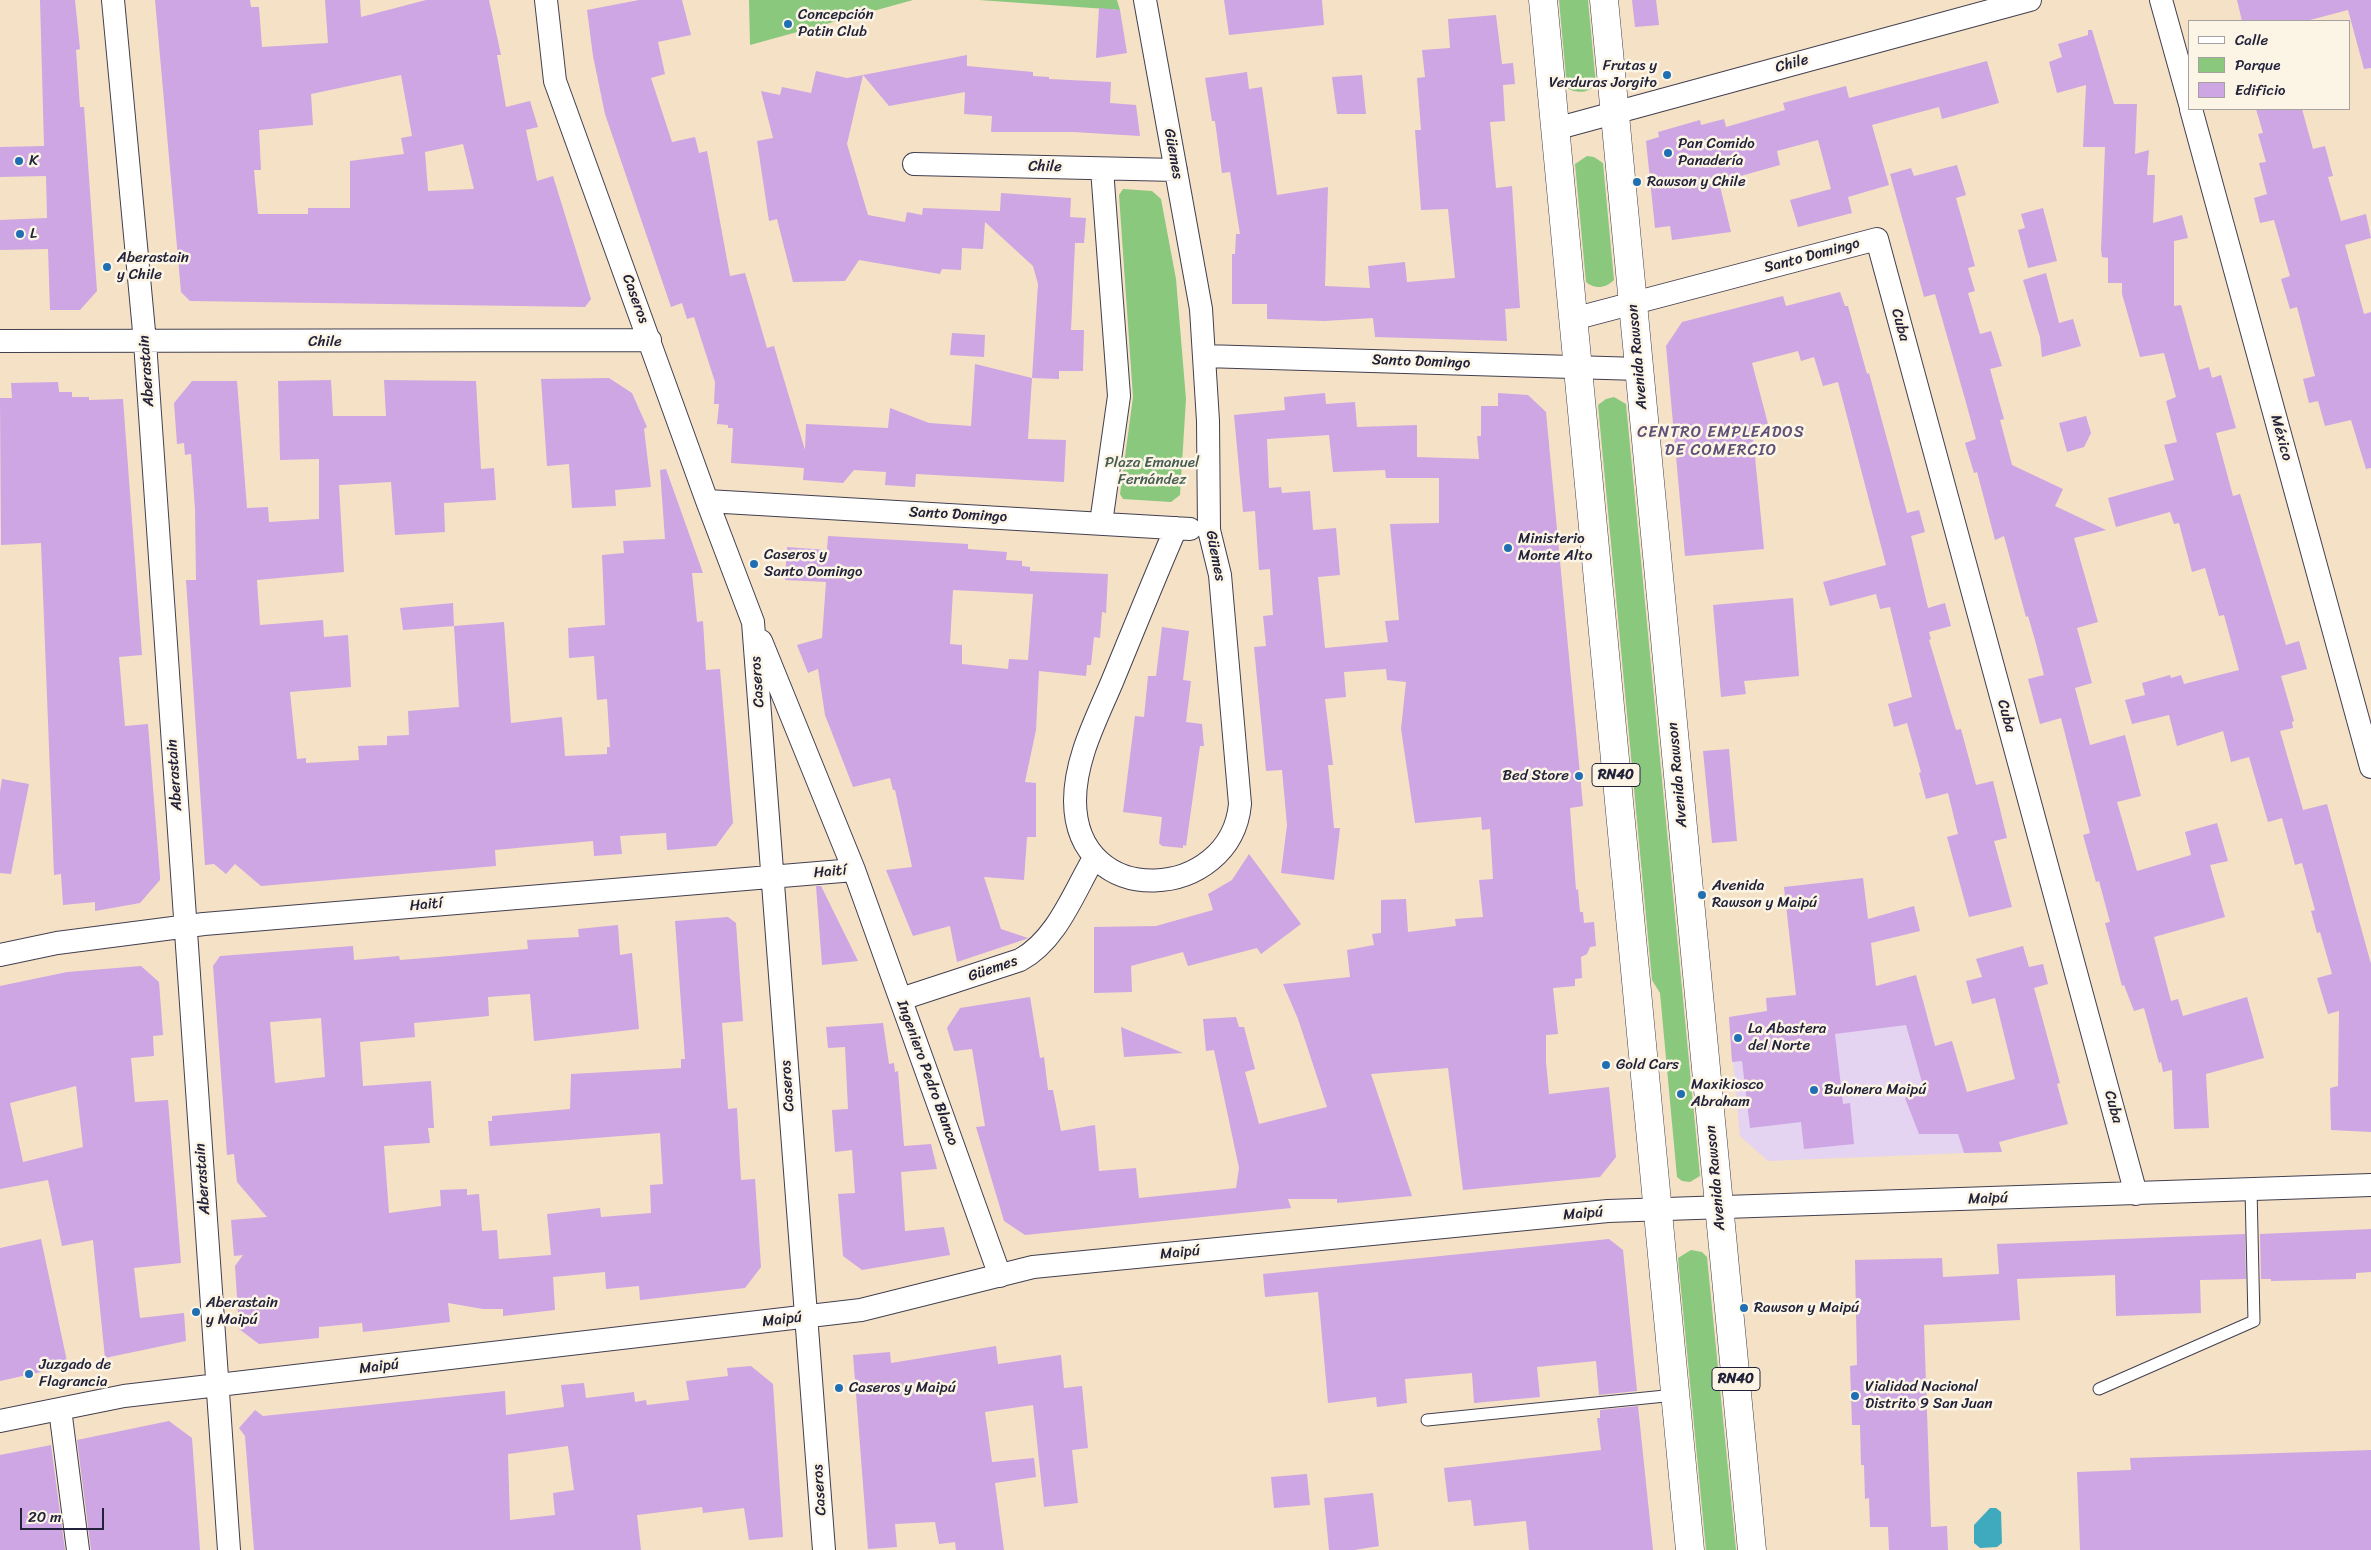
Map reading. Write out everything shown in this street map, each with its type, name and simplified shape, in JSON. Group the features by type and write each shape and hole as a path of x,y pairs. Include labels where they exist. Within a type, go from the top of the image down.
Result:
{"main road":[{"name":"RN40","path":"1543,0 1690,1550"},
{"name":"Avenida Rawson","path":"1604,0 1752,1550"}],"street":[{"name":"Aberastain","path":"113,0 145,342 229,1550"},
{"name":"Caseros","path":"546,0 555,81 707,501 753,622 854,870"},
{"name":"Güemes","path":"901,999 1020,960 1031,954 1052,931 1094,858 1126,875 1153,882 1180,878 1205,863 1225,845 1232,834 1240,804 1220,575 1208,530 1208,421 1201,309 1145,0"},
{"name":"Chile","path":"1555,128 2030,0"},
{"path":"2161,0 2188,97"},
{"name":"México","path":"2191,110 2371,768"},
{"name":"Chile","path":"914,164 1176,170"},
{"path":"1101,523 1119,396 1102,168"},
{"name":"Santo Domingo","path":"1573,319 1876,239"},
{"name":"Cuba","path":"1876,239 2136,1194"},
{"name":"Chile","path":"0,341 650,340"},
{"name":"Santo Domingo","path":"1204,356 1639,369"},
{"name":"Santo Domingo","path":"707,501 1208,530"},
{"path":"1094,858 1085,846 1078,826 1075,799 1078,767 1176,528"},
{"name":"Caseros","path":"753,622 824,1550"},
{"name":"Haití","path":"0,955 57,943 185,926 854,870"},
{"name":"Ingeniero Pedro Blanco","path":"854,870 1000,1276"},
{"name":"Maipú","path":"0,1421 124,1396 861,1310 1043,1266 1598,1212 2371,1185"},
{"path":"60,1409 78,1550"}],"lane":[{"path":"2098,1389 2254,1321 2251,1189"},
{"path":"1427,1420 1675,1395"}],"shaded area":[{"path":"1923,999 1964,1153 1768,1161 1740,1136 1729,1017 1768,1011 1833,1011"}],"green space":[{"name":"Concepción Patin Club","path":"749,0 913,0 750,45"},
{"path":"979,0 1117,0 1120,10"},
{"path":"1559,0 1588,0 1596,85 1586,91 1579,92 1567,88"},
{"path":"1587,156 1594,157 1603,163 1614,280 1608,285 1600,287 1589,285 1586,282 1575,164"},
{"name":"Plaza Emanuel Fernández","path":"1123,189 1152,191 1161,199 1176,279 1186,399 1180,495 1171,502 1123,499 1120,494 1133,397 1119,195"},
{"path":"1614,397 1626,404 1700,1176 1690,1182 1682,1181 1677,1177 1660,993 1652,980 1598,405 1606,399"},
{"path":"1691,1250 1702,1252 1707,1257 1736,1550 1706,1550 1678,1258"}],"water":[{"path":"1990,1508 1996,1508 2001,1512 2002,1543 1997,1547 1980,1548 1974,1543 1974,1525"}],"building":[{"path":"40,0 75,0 80,49 76,50 80,107 84,107 97,291 80,310 50,310 48,249 0,250 0,220 47,218 46,176 0,177 0,147 44,146"},
{"path":"155,0 250,0 251,7 259,7 262,47 328,43 325,0 360,0 361,17 426,0 489,0 501,55 497,55 506,107 530,101 538,127 526,130 537,181 553,176 591,299 585,307 190,301 181,292","holes":["401,75 412,136 401,138 404,154 350,161 350,208 308,208 308,214 258,214 254,170 261,170 259,130 313,125 311,94","463,144 474,189 428,191 425,152"]},
{"path":"639,0 682,0 691,35 658,42 665,74 651,78 672,142 695,137 699,153 707,151 730,276 745,273 767,348 774,346 805,450 806,424 888,428 890,408 929,423 971,426 975,364 1032,378 1028,439 1066,440 1064,482 916,474 915,487 885,485 886,472 854,470 843,483 803,480 804,468 731,463 733,428 728,428 728,425 717,424 719,404 714,404 715,382 694,317 687,319 682,303 671,307 605,114 593,56 587,10"},
{"path":"1224,0 1322,0 1324,25 1229,35"},
{"path":"1632,0 1656,0 1659,25 1635,27"},
{"path":"2237,0 2371,0 2371,68 2364,69 2348,10 2310,20 2242,20"},
{"path":"1099,8 1120,10 1127,53 1096,58"},
{"path":"1496,15 1502,64 1513,63 1515,84 1503,85 1505,121 1490,122 1496,188 1512,186 1520,308 1505,309 1507,341 1375,337 1373,318 1324,321 1267,319 1267,304 1232,304 1232,254 1235,254 1236,234 1240,234 1230,172 1222,173 1215,121 1212,121 1205,78 1247,72 1249,89 1262,87 1277,195 1328,187 1325,286 1370,288 1368,266 1405,262 1407,282 1455,278 1448,209 1421,210 1415,130 1421,130 1417,78 1425,77 1422,50 1450,48 1448,19"},
{"path":"2088,30 2092,30 2114,104 2137,104 2135,154 2149,150 2147,175 2155,175 2153,223 2182,215 2188,238 2174,241 2174,306 2181,305 2199,370 2209,367 2212,378 2221,375 2236,428 2216,433 2233,496 2240,494 2286,645 2299,641 2307,669 2281,676 2294,721 2292,722 2293,728 2280,731 2303,810 2327,804 2371,964 2371,1132 2331,1130 2330,1088 2338,1086 2339,1011 2328,1014 2317,978 2332,974 2320,932 2317,933 2311,911 2315,910 2302,863 2295,865 2282,818 2268,822 2249,757 2231,762 2223,731 2177,746 2169,715 2132,724 2125,700 2145,695 2142,683 2170,675 2171,678 2181,675 2184,684 2239,670 2224,615 2219,616 2205,568 2192,572 2179,523 2174,524 2170,512 2116,527 2108,498 2174,480 2164,445 2177,442 2166,401 2176,397 2164,353 2140,357 2122,294 2122,283 2108,283 2108,258 2102,257 2101,250 2105,147 2083,147 2086,85 2057,93 2049,62 2062,57 2058,44 2088,35"},
{"path":"967,55 967,66 1033,72 1033,76 1049,77 1049,79 1111,82 1110,103 1136,105 1140,136 1073,132 991,132 992,116 964,114 965,92 889,106 863,75"},
{"path":"1987,61 1999,103 1942,119 1939,107 1872,125 1889,185 1848,197 1852,213 1798,227 1790,200 1831,189 1818,140 1777,151 1780,165 1719,182 1731,232 1672,240 1670,226 1655,228 1646,141 1659,137 1658,132 1700,120 1701,125 1724,119 1726,127 1785,110 1783,103 1846,86 1849,98"},
{"path":"816,71 847,78 863,75 847,144 868,215 905,222 907,212 922,215 923,208 1000,211 1001,193 1071,198 1070,217 1086,218 1084,243 1075,243 1071,330 1084,330 1083,371 1059,371 1059,379 1032,378 1038,284 1033,266 985,222 983,249 962,248 961,270 942,269 940,274 859,260 845,281 793,282 777,219 769,221 757,141 773,138 761,91 780,95 782,87 811,93"},
{"path":"1362,75 1366,114 1337,114 1332,77"},
{"path":"2256,110 2302,110 2313,149 2325,146 2333,176 2328,177 2341,221 2366,214 2371,238 2345,245 2364,314 2371,312 2371,468 2366,469 2351,420 2325,426 2318,401 2309,403 2303,379 2315,376 2297,307 2290,309 2281,279 2290,276 2274,220 2260,223 2254,198 2267,194 2259,163 2266,162 2258,134 2263,133"},
{"path":"1957,165 1966,195 1956,198 1975,266 1968,268 1975,291 1968,293 1980,334 1991,331 2002,366 1990,369 2004,419 2000,420 2012,465 2063,489 2055,506 2106,530 2074,538 2098,622 2077,628 2092,683 2075,688 2090,745 2125,735 2141,796 2117,802 2137,871 2191,855 2185,832 2217,823 2228,861 2210,865 2225,917 2154,937 2171,1001 2178,999 2183,1016 2247,997 2264,1058 2206,1074 2209,1128 2174,1129 2172,1070 2163,1072 2144,1008 2134,1011 2124,985 2122,986 2105,923 2110,922 2099,881 2096,882 2083,835 2090,833 2061,718 2040,724 2028,679 2044,675 2035,640 2028,616 2026,617 2004,536 1995,540 1977,472 1974,473 1965,443 1976,439 1965,399 1935,294 1924,297 1890,174 1911,168 1914,176"},
{"path":"2043,208 2057,261 2028,268 2018,230 2025,228 2021,214"},
{"path":"2046,273 2059,323 2073,319 2081,346 2042,357 2040,337 2023,280"},
{"path":"1840,292 1845,306 1848,306 1867,374 1869,373 1907,513 1919,510 1925,532 1911,536 1928,608 1945,603 1951,626 1929,632 1931,639 1929,640 1956,730 1961,729 1976,785 1993,781 2007,838 1994,841 2012,907 1969,917 1947,837 1958,834 1948,793 1926,799 1919,773 1921,772 1907,723 1894,727 1888,704 1912,697 1890,607 1880,609 1876,594 1830,606 1823,582 1886,565 1838,382 1823,386 1814,357 1801,361 1798,351 1752,363 1768,424 1752,426 1764,549 1685,556 1666,346 1682,322 1783,296 1786,306"},
{"path":"952,333 985,335 984,357 950,355"},
{"path":"609,378 632,393 647,427 644,429 651,487 615,490 616,506 572,508 569,464 547,466 541,379"},
{"path":"331,380 333,416 386,416 384,380 476,381 481,469 494,468 496,500 444,503 445,532 395,535 391,482 339,485 344,572 257,580 260,625 323,620 324,637 348,635 351,687 290,692 297,759 306,758 306,763 359,760 358,746 387,745 387,736 409,735 408,711 459,707 454,626 504,622 511,723 562,717 565,756 607,754 607,747 610,747 607,699 597,700 594,656 569,658 568,628 605,625 602,555 624,553 623,541 665,539 660,470 666,469 703,573 692,573 697,622 703,621 706,670 720,669 733,823 716,846 667,850 666,833 620,836 622,854 594,856 593,841 495,850 496,866 261,886 235,864 226,874 214,864 205,865 186,580 196,580 195,509 191,454 185,455 184,443 177,444 174,403 192,381 237,381 247,508 268,507 269,522 319,519 319,459 280,460 278,381"},
{"path":"58,382 59,392 72,392 72,397 89,397 89,400 123,399 142,655 119,657 125,726 148,724 160,876 160,880 140,903 95,911 95,902 63,905 61,874 54,875 41,543 1,545 0,398 12,398 11,383"},
{"path":"1325,393 1326,404 1355,402 1357,427 1417,425 1417,457 1479,459 1477,436 1481,436 1481,406 1498,406 1498,393 1528,395 1546,412 1583,806 1570,808 1576,890 1578,889 1580,912 1583,912 1584,923 1594,922 1596,946 1590,947 1587,954 1581,957 1582,978 1575,979 1575,986 1553,988 1558,1034 1546,1035 1549,1094 1609,1087 1616,1157 1600,1177 1463,1190 1448,1068 1371,1074 1412,1196 1337,1203 1337,1199 1288,1199 1291,1208 1025,1235 1004,1221 976,1127 985,1126 972,1049 954,1051 947,1028 960,1008 1030,997 1040,1058 1044,1057 1048,1090 1053,1090 1061,1131 1095,1125 1099,1171 1136,1168 1139,1198 1236,1188 1239,1168 1214,1050 1206,1051 1203,1019 1236,1017 1239,1027 1244,1027 1255,1069 1245,1072 1259,1124 1327,1107 1298,1019 1283,984 1350,977 1347,950 1374,945 1372,934 1381,933 1381,900 1406,899 1408,932 1456,926 1455,919 1483,917 1479,880 1493,879 1490,829 1482,830 1481,817 1415,823 1401,729 1406,682 1387,680 1386,669 1344,672 1346,697 1325,699 1333,765 1328,765 1334,828 1340,828 1334,880 1281,873 1287,825 1282,770 1266,771 1254,647 1266,646 1263,616 1273,615 1270,569 1259,570 1255,511 1243,512 1234,415 1285,410 1284,397","holes":["1329,435 1333,472 1385,470 1386,478 1439,478 1439,523 1390,524 1399,620 1385,621 1388,642 1325,648 1318,577 1340,575 1336,528 1313,530 1310,491 1282,493 1281,487 1269,488 1267,439"]},
{"path":"2086,416 2091,433 2084,447 2067,452 2059,423"},
{"path":"828,536 968,544 968,549 1007,552 1006,560 1022,561 1022,566 1030,567 1030,571 1108,574 1106,613 1102,612 1100,638 1094,637 1091,665 1087,665 1086,676 1039,671 1036,730 1025,782 1036,783 1036,837 1027,837 1024,880 984,877 1001,929 1028,938 957,962 950,926 913,936 886,870 912,867 895,790 893,790 890,778 853,787 825,715 818,669 808,673 797,645 822,638 826,582 785,580 787,547 827,550","holes":["953,590 1033,594 1028,660 1009,659 1008,669 962,664 962,645 950,644"]},
{"path":"1793,598 1799,676 1744,681 1746,694 1721,697 1713,605"},
{"path":"453,603 454,626 403,630 400,608"},
{"path":"1162,627 1189,631 1183,680 1191,681 1186,722 1202,724 1204,746 1200,746 1186,846 1183,845 1183,848 1162,846 1159,843 1162,817 1123,812 1135,716 1144,717 1148,676 1156,676"},
{"path":"1729,749 1737,841 1712,843 1703,751"},
{"path":"2,779 29,784 11,874 0,873 0,792"},
{"path":"1249,854 1301,924 1261,954 1257,948 1188,966 1183,952 1131,966 1132,992 1094,993 1094,927 1156,926 1213,910 1208,894 1232,880"},
{"path":"1863,878 1868,919 1914,906 1920,931 1871,943 1876,986 1916,975 1935,1046 1952,1041 1967,1092 2015,1079 1995,998 1972,1004 1966,981 1982,977 1976,959 2023,946 2029,967 2043,964 2048,984 2034,988 2060,1083 2057,1084 2068,1124 1999,1142 2002,1152 1964,1153 1958,1134 1919,1134 1905,1098 1924,1089 1906,1025 1835,1034 1843,1104 1850,1103 1854,1144 1804,1149 1801,1122 1750,1128 1742,1061 1732,1062 1729,1017 1767,1011 1766,998 1796,995 1784,887"},
{"path":"816,886 821,886 858,961 822,965"},
{"path":"728,917 736,923 743,1021 722,1023 728,1109 737,1108 741,1180 755,1179 761,1267 745,1288 640,1300 639,1286 606,1289 605,1272 553,1277 555,1310 503,1316 503,1309 483,1309 448,1303 450,1322 363,1332 362,1323 319,1327 319,1338 259,1344 239,1329 235,1266 243,1255 234,1256 231,1220 267,1217 237,1182 234,1154 227,1155 213,966 220,956 353,946 354,960 399,956 400,960 528,949 527,940 579,937 578,929 618,925 620,955 632,953 639,1029 534,1041 530,994 488,997 489,1016 414,1023 415,1037 360,1042 363,1086 431,1081 434,1128 428,1128 430,1143 384,1146 389,1213 441,1206 440,1190 467,1189 467,1195 479,1194 482,1231 497,1230 499,1259 551,1255 547,1214 600,1208 601,1217 651,1213 650,1185 663,1184 660,1133 490,1146 488,1121 492,1121 492,1116 570,1109 571,1074 681,1068 681,1059 685,1059 675,921","holes":["321,1018 325,1077 275,1083 270,1022"]},
{"path":"141,966 159,982 163,1035 153,1036 154,1056 131,1058 135,1102 168,1100 181,1263 134,1268 140,1318 184,1313 186,1341 105,1358 93,1240 62,1246 48,1180 0,1189 0,986 67,972","holes":["76,1086 83,1147 23,1162 10,1103"]},
{"path":"883,1023 889,1064 894,1063 895,1072 898,1071 904,1146 931,1144 937,1169 901,1172 905,1231 944,1227 950,1255 862,1270 843,1256 838,1194 855,1193 852,1150 835,1152 832,1110 848,1109 845,1047 828,1048 826,1027"},
{"path":"1121,1027 1183,1053 1124,1057"},
{"path":"2371,1229 2371,1272 2356,1273 2356,1279 2271,1281 2271,1279 2261,1279 2260,1234"},
{"path":"2245,1234 2246,1279 2200,1280 2201,1313 2116,1316 2115,1275 2017,1279 2020,1320 1924,1325 1931,1527 1947,1526 1948,1550 1889,1550 1888,1527 1870,1527 1869,1498 1865,1499 1864,1465 1861,1465 1860,1425 1852,1425 1850,1366 1857,1365 1855,1260 1942,1258 1943,1277 1999,1274 1997,1244"},
{"path":"41,1239 68,1366 0,1381 0,1248"},
{"path":"1609,1239 1623,1250 1637,1391 1599,1395 1596,1361 1537,1367 1540,1397 1474,1403 1472,1373 1405,1379 1407,1403 1377,1407 1376,1397 1328,1403 1318,1292 1265,1297 1263,1274"},
{"path":"996,1346 998,1364 1061,1355 1064,1388 1082,1386 1088,1448 1072,1450 1078,1503 1044,1507 1033,1405 985,1412 992,1462 1034,1458 1036,1477 995,1483 1004,1550 956,1550 955,1542 939,1544 935,1522 895,1524 897,1547 868,1549 853,1355 890,1352 891,1363"},
{"path":"751,1366 773,1384 783,1537 749,1540 744,1508 703,1513 702,1507 637,1515 641,1550 254,1550 245,1436 239,1428 255,1410 263,1416 505,1391 506,1415 564,1407 561,1385 584,1383 586,1398 634,1392 635,1402 646,1400 647,1405 689,1400 686,1381 728,1376 727,1368","holes":["568,1446 574,1490 553,1493 555,1515 510,1520 508,1454"]},
{"path":"1638,1406 1653,1550 1529,1550 1526,1521 1474,1526 1471,1500 1448,1502 1444,1468 1601,1450 1597,1418 1600,1418 1600,1410"},
{"path":"169,1421 192,1438 200,1550 91,1550 77,1440"},
{"path":"51,1445 65,1550 0,1550 0,1455"},
{"path":"2371,1450 2371,1550 2080,1550 2077,1472 2131,1470 2130,1458"},
{"path":"1307,1474 1310,1505 1274,1508 1271,1477"},
{"path":"1373,1493 1379,1546 1354,1550 1329,1550 1324,1498"}],"place":[{"name":"Concepción Patin Club","path":"788,24"},
{"name":"Frutas y Verduras Jorgito","path":"1667,75"},
{"name":"Pan Comido Panadería","path":"1668,153"},
{"name":"K","path":"19,161"},
{"name":"Rawson y Chile","path":"1637,182"},
{"name":"L","path":"20,234"},
{"name":"Aberastain y Chile","path":"107,267"},
{"name":"Ministerio Monte Alto","path":"1508,548"},
{"name":"Caseros y Santo Domingo","path":"754,564"},
{"name":"Bed Store","path":"1579,776"},
{"name":"Avenida Rawson y Maipú","path":"1702,895"},
{"name":"La Abastera del Norte","path":"1738,1038"},
{"name":"Gold Cars","path":"1606,1065"},
{"name":"Bulonera Maipú","path":"1814,1090"},
{"name":"Maxikiosco Abraham","path":"1681,1094"},
{"name":"Rawson y Maipú","path":"1744,1308"},
{"name":"Aberastain y Maipú","path":"196,1312"},
{"name":"Juzgado de Flagrancia","path":"29,1374"},
{"name":"Caseros y Maipú","path":"839,1388"},
{"name":"Vialidad Nacional Distrito 9 San Juan","path":"1855,1396"}],"district":[{"name":"CENTRO EMPLEADOS DE COMERCIO","path":"1721,442"}]}
